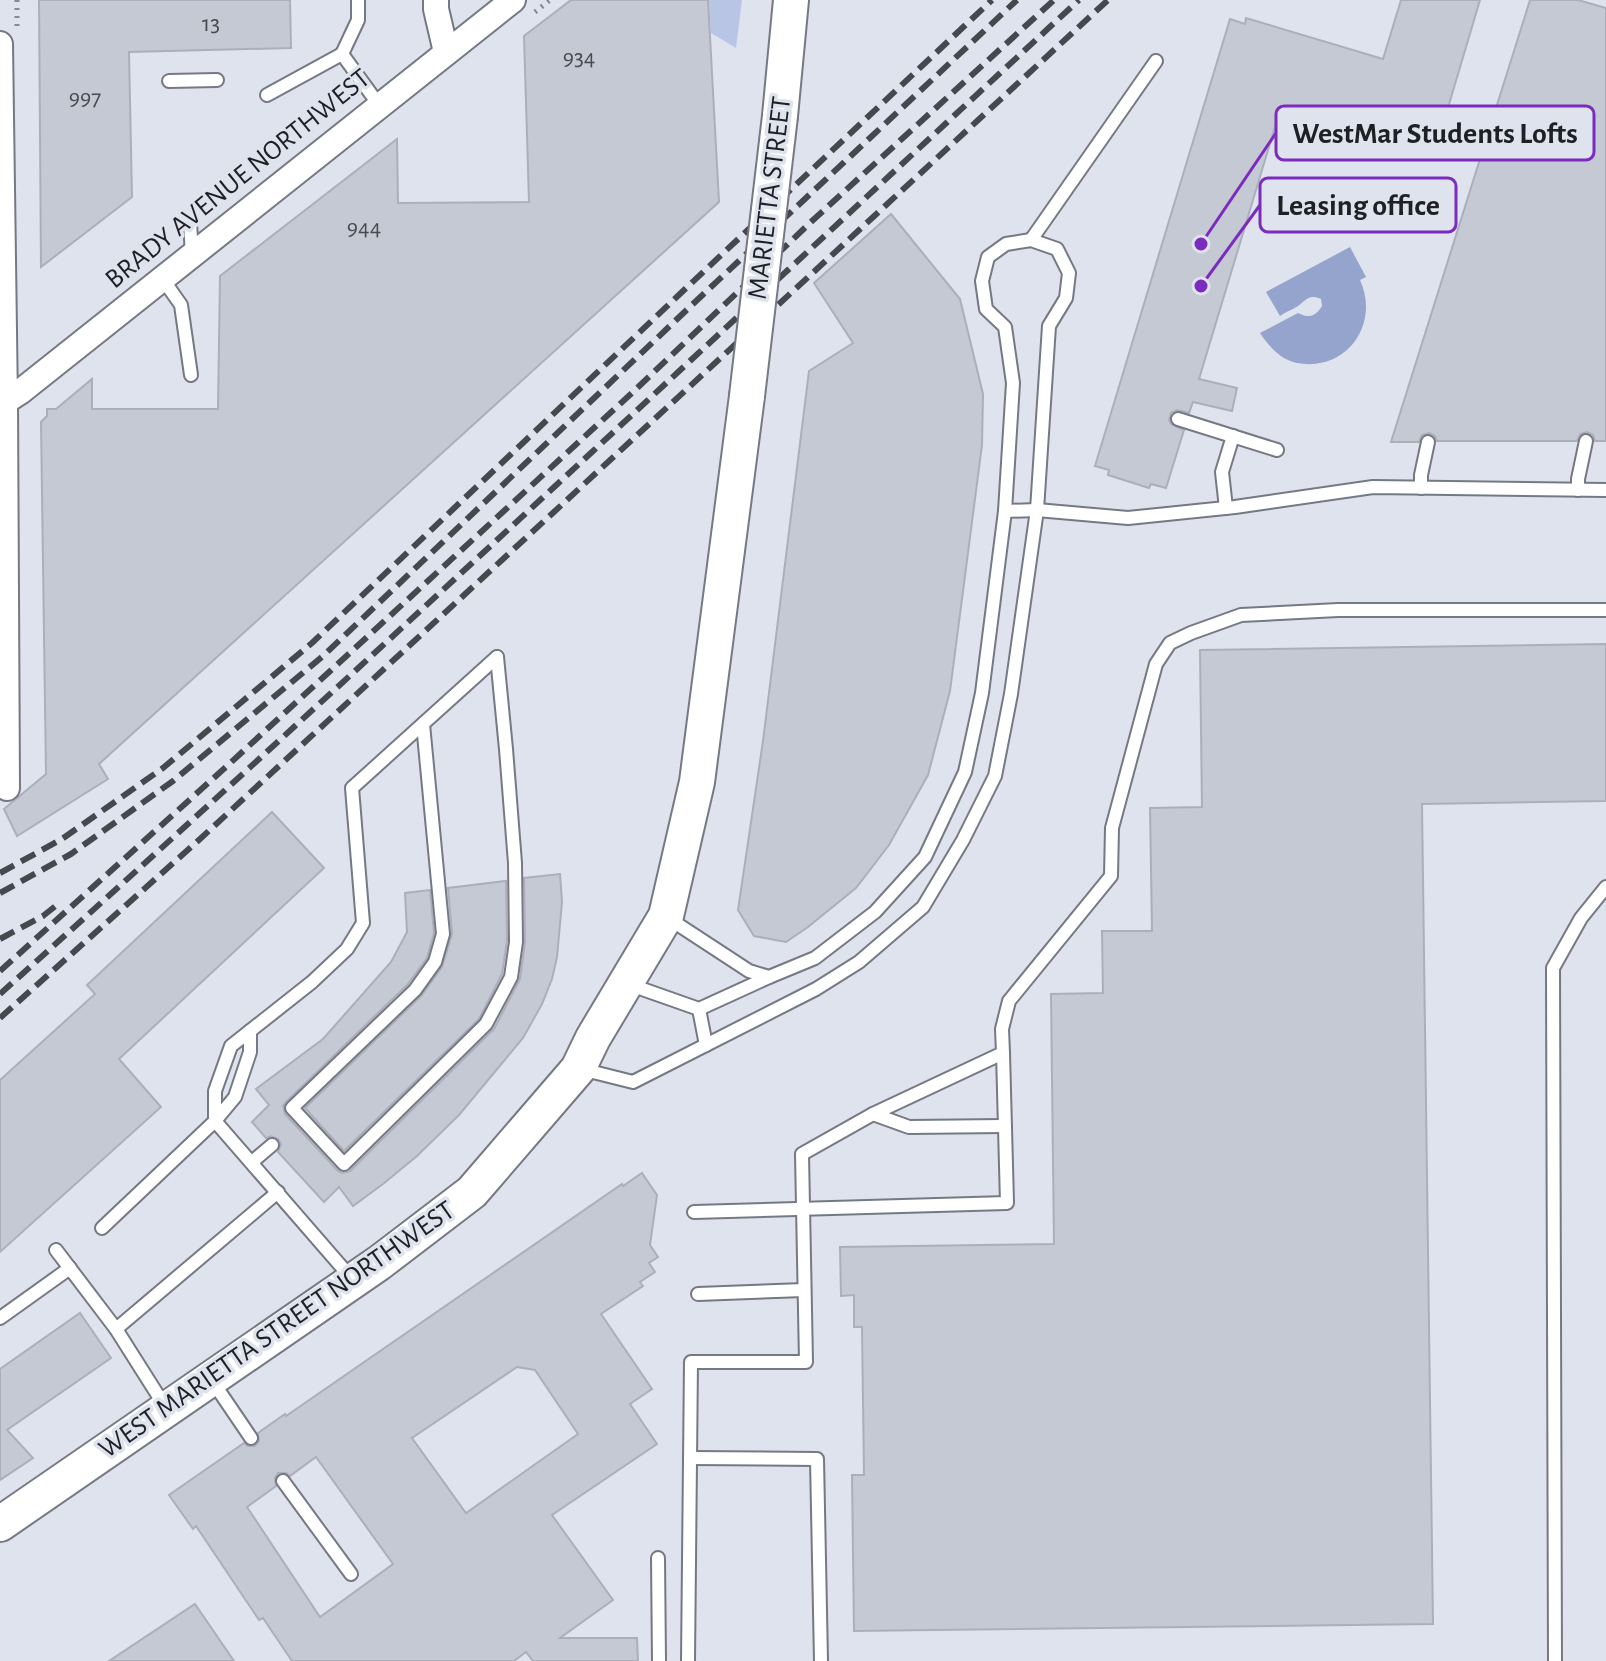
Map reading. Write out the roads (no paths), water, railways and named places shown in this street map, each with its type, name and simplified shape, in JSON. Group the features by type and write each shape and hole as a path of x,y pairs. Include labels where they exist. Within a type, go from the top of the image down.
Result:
{"street":[{"path":"436,0 446,52"},
{"name":"BRADY AVENUE NORTHWEST","path":"3,404 513,0"},
{"name":"MARIETTA STREET","path":"747,396 791,0"},
{"path":"0,44 4,774"},
{"name":"WEST MARIETTA STREET NORTHWEST","path":"0,1524 354,1281 472,1192 578,1069 593,1038 666,916 697,782 747,396"}],"lane":[{"path":"267,95 342,54 358,20 358,0"},
{"path":"342,54 379,105"},
{"path":"1031,240 1156,61"},
{"path":"169,81 217,80"},
{"path":"190,222 192,255"},
{"path":"578,1069 633,1082 816,989 859,962 923,907 963,840 995,776 1011,694 1037,510 1049,326 1066,298 1069,273 1057,249 1031,240 1006,244 988,257 982,281 986,309 1005,327 1013,383 1005,511 982,693 965,772 925,857 875,912 815,958 699,1009 626,983"},
{"path":"162,278 181,305 191,375"},
{"path":"1178,419 1277,450"},
{"path":"1226,508 1222,472 1233,436"},
{"path":"1578,490 1586,441"},
{"path":"1421,488 1428,442"},
{"path":"1005,511 1037,510 1128,518 1373,487 1606,490"},
{"path":"694,1212 1007,1203 1002,1029 1009,1001 1111,876 1112,828 1156,664 1170,643 1241,615 1338,610 1606,610"},
{"path":"354,1281 215,1121 215,1091 231,1046 312,982 347,949 363,923 352,788 497,657 515,863 516,942 511,977 486,1024 344,1164 292,1108 415,990 435,962 443,934 423,724"},
{"path":"1555,1661 1553,968 1581,918 1606,887"},
{"path":"666,916 749,971 769,977"},
{"path":"699,1009 706,1045"},
{"path":"102,1228 215,1121 235,1097 250,1052 250,1031"},
{"path":"688,1661 691,1362 806,1362 802,1154 873,1114 1003,1053"},
{"path":"873,1114 909,1127 1005,1126"},
{"path":"252,1162 272,1145"},
{"path":"116,1329 278,1192"},
{"path":"56,1250 116,1329 167,1409"},
{"path":"0,1318 70,1268"},
{"path":"698,1294 804,1290"},
{"path":"211,1379 251,1438"},
{"path":"690,1458 817,1459 821,1661"},
{"path":"283,1481 351,1574"},
{"path":"658,1558 659,1661"}],"railway":[{"path":"0,873 62,839 163,768 312,643 992,0"},
{"path":"0,893 71,854 173,781 323,656 1017,0"},
{"path":"0,971 633,392 812,221 1054,0"},
{"path":"0,994 407,623 1079,0"},
{"path":"0,1018 200,839 1108,0"},
{"path":"0,939 43,916 58,904"}],"place":[{"name":"WestMar Students Lofts","path":"1201,244"},
{"name":"Leasing office","path":"1201,286"}]}
